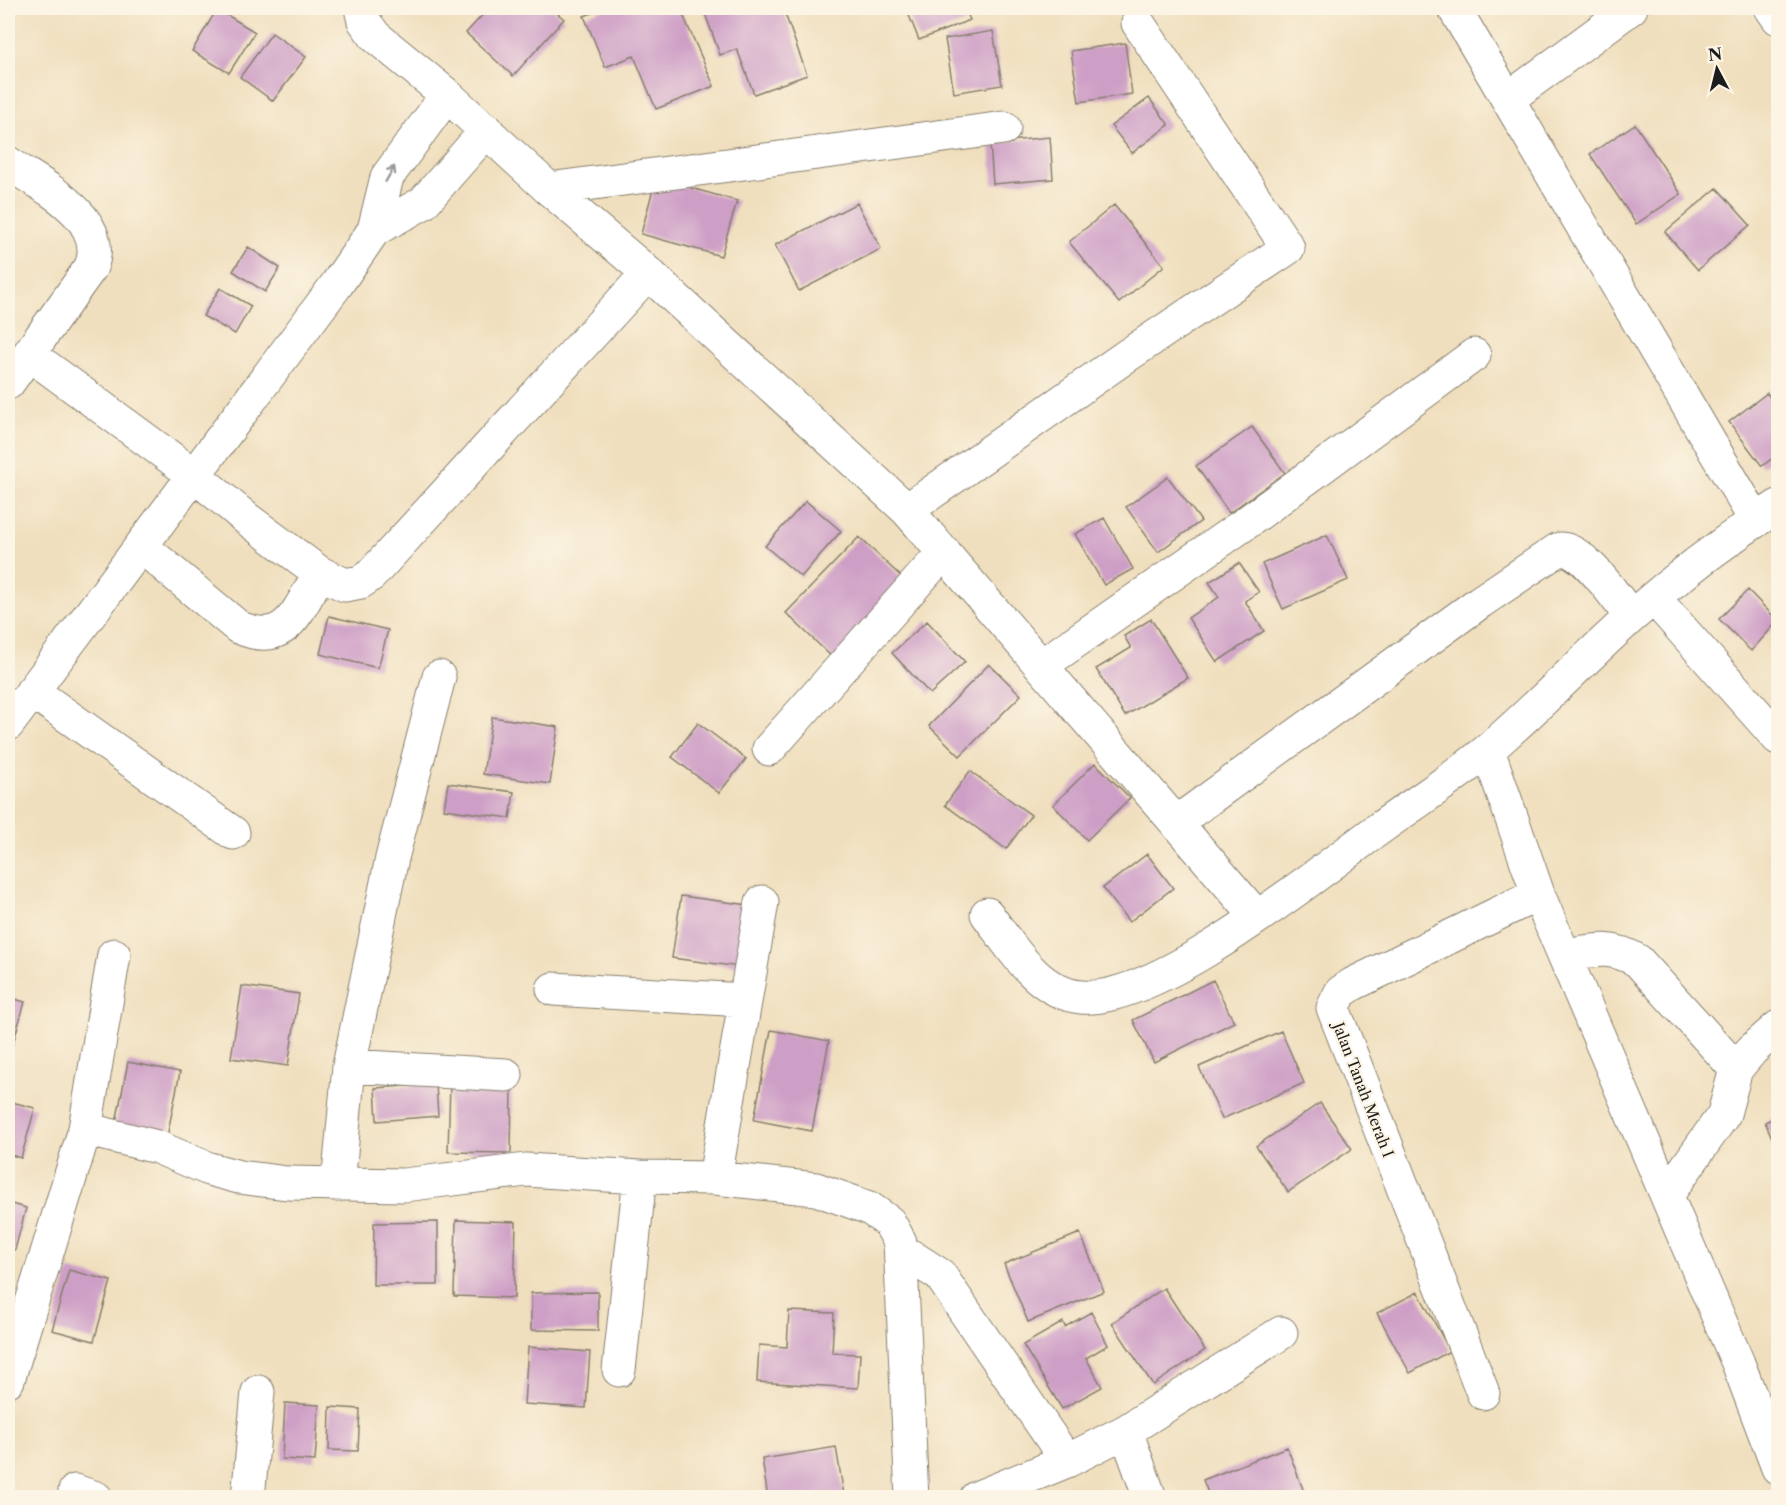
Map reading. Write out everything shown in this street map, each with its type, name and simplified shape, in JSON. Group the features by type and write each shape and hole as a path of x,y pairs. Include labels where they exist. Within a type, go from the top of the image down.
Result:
{"street":[{"path":"362,8 364,21 375,36 447,95 549,189 648,273 907,510 1257,917"},
{"path":"987,914 1028,969 1053,987 1077,997 1101,998 1137,987 1191,960 1257,917 1488,750 1642,608 1699,560 1767,513 1508,99 1454,8"},
{"path":"1508,99 1631,8"},
{"path":"1771,8 1779,18"},
{"path":"907,510 1125,357 1288,249 1138,23"},
{"path":"8,724 337,284 374,230 387,177 447,95"},
{"path":"549,189 1004,128"},
{"path":"374,230 423,203 487,130"},
{"path":"8,163 84,219 96,243 96,255 91,267 8,382"},
{"path":"29,354 194,475 247,519 320,573 345,585 361,582 371,575 648,273"},
{"path":"1042,665 1246,523 1474,355"},
{"path":"141,546 238,627 257,635 268,635 289,623 320,573"},
{"path":"1177,822 1470,609 1558,549 1570,549 1642,608 1779,738"},
{"path":"769,749 944,552"},
{"path":"338,1185 349,1066 392,858 439,677"},
{"path":"32,691 233,834"},
{"path":"1488,750 1538,894 1667,1195 1779,1468"},
{"name":"Jalan Tanah Merah I","path":"1483,1393 1333,1008 1341,992 1353,984 1538,894"},
{"path":"715,1178 762,902"},
{"path":"1566,955 1608,949 1622,951 1638,961 1736,1069"},
{"path":"8,1380 85,1129 114,955"},
{"path":"554,989 744,1000"},
{"path":"1667,1195 1724,1114 1736,1069 1752,1050 1779,1027"},
{"path":"349,1066 506,1075"},
{"path":"85,1129 158,1148 209,1169 239,1177 338,1185 404,1185 526,1170 640,1177 715,1178 816,1189 869,1208 889,1222 896,1232 901,1250 912,1497"},
{"path":"619,1370 640,1177"},
{"path":"901,1250 940,1275 1067,1461"},
{"path":"976,1497 1067,1461 1126,1431 1281,1333"},
{"path":"248,1497 258,1392"},
{"path":"1126,1431 1150,1497"}],"building":[{"path":"489,8 551,8 564,19 513,76 466,33"},
{"path":"606,8 680,8 714,86 656,109 634,56 605,67 584,16"},
{"path":"703,8 783,8 807,75 754,94 737,49 720,55"},
{"path":"906,8 965,8 970,20 919,40"},
{"path":"217,9 255,32 229,73 192,51"},
{"path":"993,31 1002,85 954,93 945,39"},
{"path":"272,33 306,57 273,101 240,77"},
{"path":"1125,43 1132,94 1079,102 1071,51"},
{"path":"1149,98 1169,125 1132,153 1111,126"},
{"path":"1635,124 1681,194 1636,224 1590,154"},
{"path":"1050,137 1053,179 993,184 990,143"},
{"path":"656,178 737,201 721,256 641,234"},
{"path":"1717,188 1750,225 1698,270 1665,232"},
{"path":"857,203 881,249 799,291 775,245"},
{"path":"1114,205 1164,266 1119,303 1069,242"},
{"path":"248,247 280,268 265,292 233,271"},
{"path":"220,288 251,306 235,334 203,316"},
{"path":"1767,393 1778,409 1778,454 1762,466 1729,422"},
{"path":"1252,427 1285,473 1229,513 1196,466"},
{"path":"1168,477 1201,521 1158,552 1126,507"},
{"path":"806,501 841,531 801,577 765,546"},
{"path":"1104,518 1133,569 1104,585 1075,534"},
{"path":"1327,535 1348,580 1283,609 1262,564"},
{"path":"859,537 909,584 836,661 786,613"},
{"path":"1239,563 1259,592 1245,601 1264,631 1217,662 1188,618 1219,597 1209,582"},
{"path":"1748,590 1778,621 1751,651 1719,619"},
{"path":"329,616 388,630 378,668 320,654"},
{"path":"1151,619 1188,678 1125,716 1096,669 1131,648 1124,636"},
{"path":"927,621 965,662 930,694 892,653"},
{"path":"989,664 1021,695 960,756 929,726"},
{"path":"492,717 558,727 550,784 483,774"},
{"path":"698,723 746,759 719,793 672,757"},
{"path":"1095,763 1130,798 1087,840 1053,805"},
{"path":"970,771 1031,815 1006,849 945,805"},
{"path":"448,783 514,792 510,818 444,809"},
{"path":"1147,854 1173,888 1129,922 1103,888"},
{"path":"681,896 749,905 740,967 672,958"},
{"path":"1213,980 1234,1022 1154,1062 1133,1020"},
{"path":"242,986 299,994 288,1066 231,1058"},
{"path":"8,997 25,1002 9,1057 8,1057"},
{"path":"771,1030 829,1041 812,1131 754,1120"},
{"path":"1281,1031 1304,1083 1222,1119 1199,1067"},
{"path":"128,1062 180,1072 166,1142 114,1133"},
{"path":"450,1083 512,1085 511,1153 448,1152"},
{"path":"436,1084 438,1116 377,1121 375,1088"},
{"path":"8,1101 35,1108 21,1158 8,1154"},
{"path":"1320,1103 1352,1149 1288,1192 1256,1146"},
{"path":"1778,1116 1778,1151 1765,1122"},
{"path":"8,1203 26,1208 15,1250 8,1249"},
{"path":"456,1220 516,1222 514,1298 454,1296"},
{"path":"438,1222 438,1285 373,1285 374,1223"},
{"path":"1080,1233 1104,1291 1028,1322 1004,1264"},
{"path":"69,1270 111,1281 94,1341 52,1330"},
{"path":"1164,1288 1205,1350 1153,1385 1112,1323"},
{"path":"598,1292 598,1331 531,1330 531,1293"},
{"path":"1418,1292 1450,1351 1410,1373 1377,1313"},
{"path":"789,1311 834,1313 832,1353 860,1354 858,1388 757,1382 759,1345 787,1347"},
{"path":"1091,1312 1108,1345 1086,1358 1102,1387 1062,1409 1023,1345 1063,1322 1065,1327"},
{"path":"528,1347 590,1352 586,1408 524,1404"},
{"path":"285,1403 319,1405 315,1461 282,1459"},
{"path":"330,1407 360,1409 358,1451 329,1450"},
{"path":"836,1447 844,1495 768,1498 762,1459"},
{"path":"1287,1447 1306,1497 1210,1498 1203,1480"}]}
